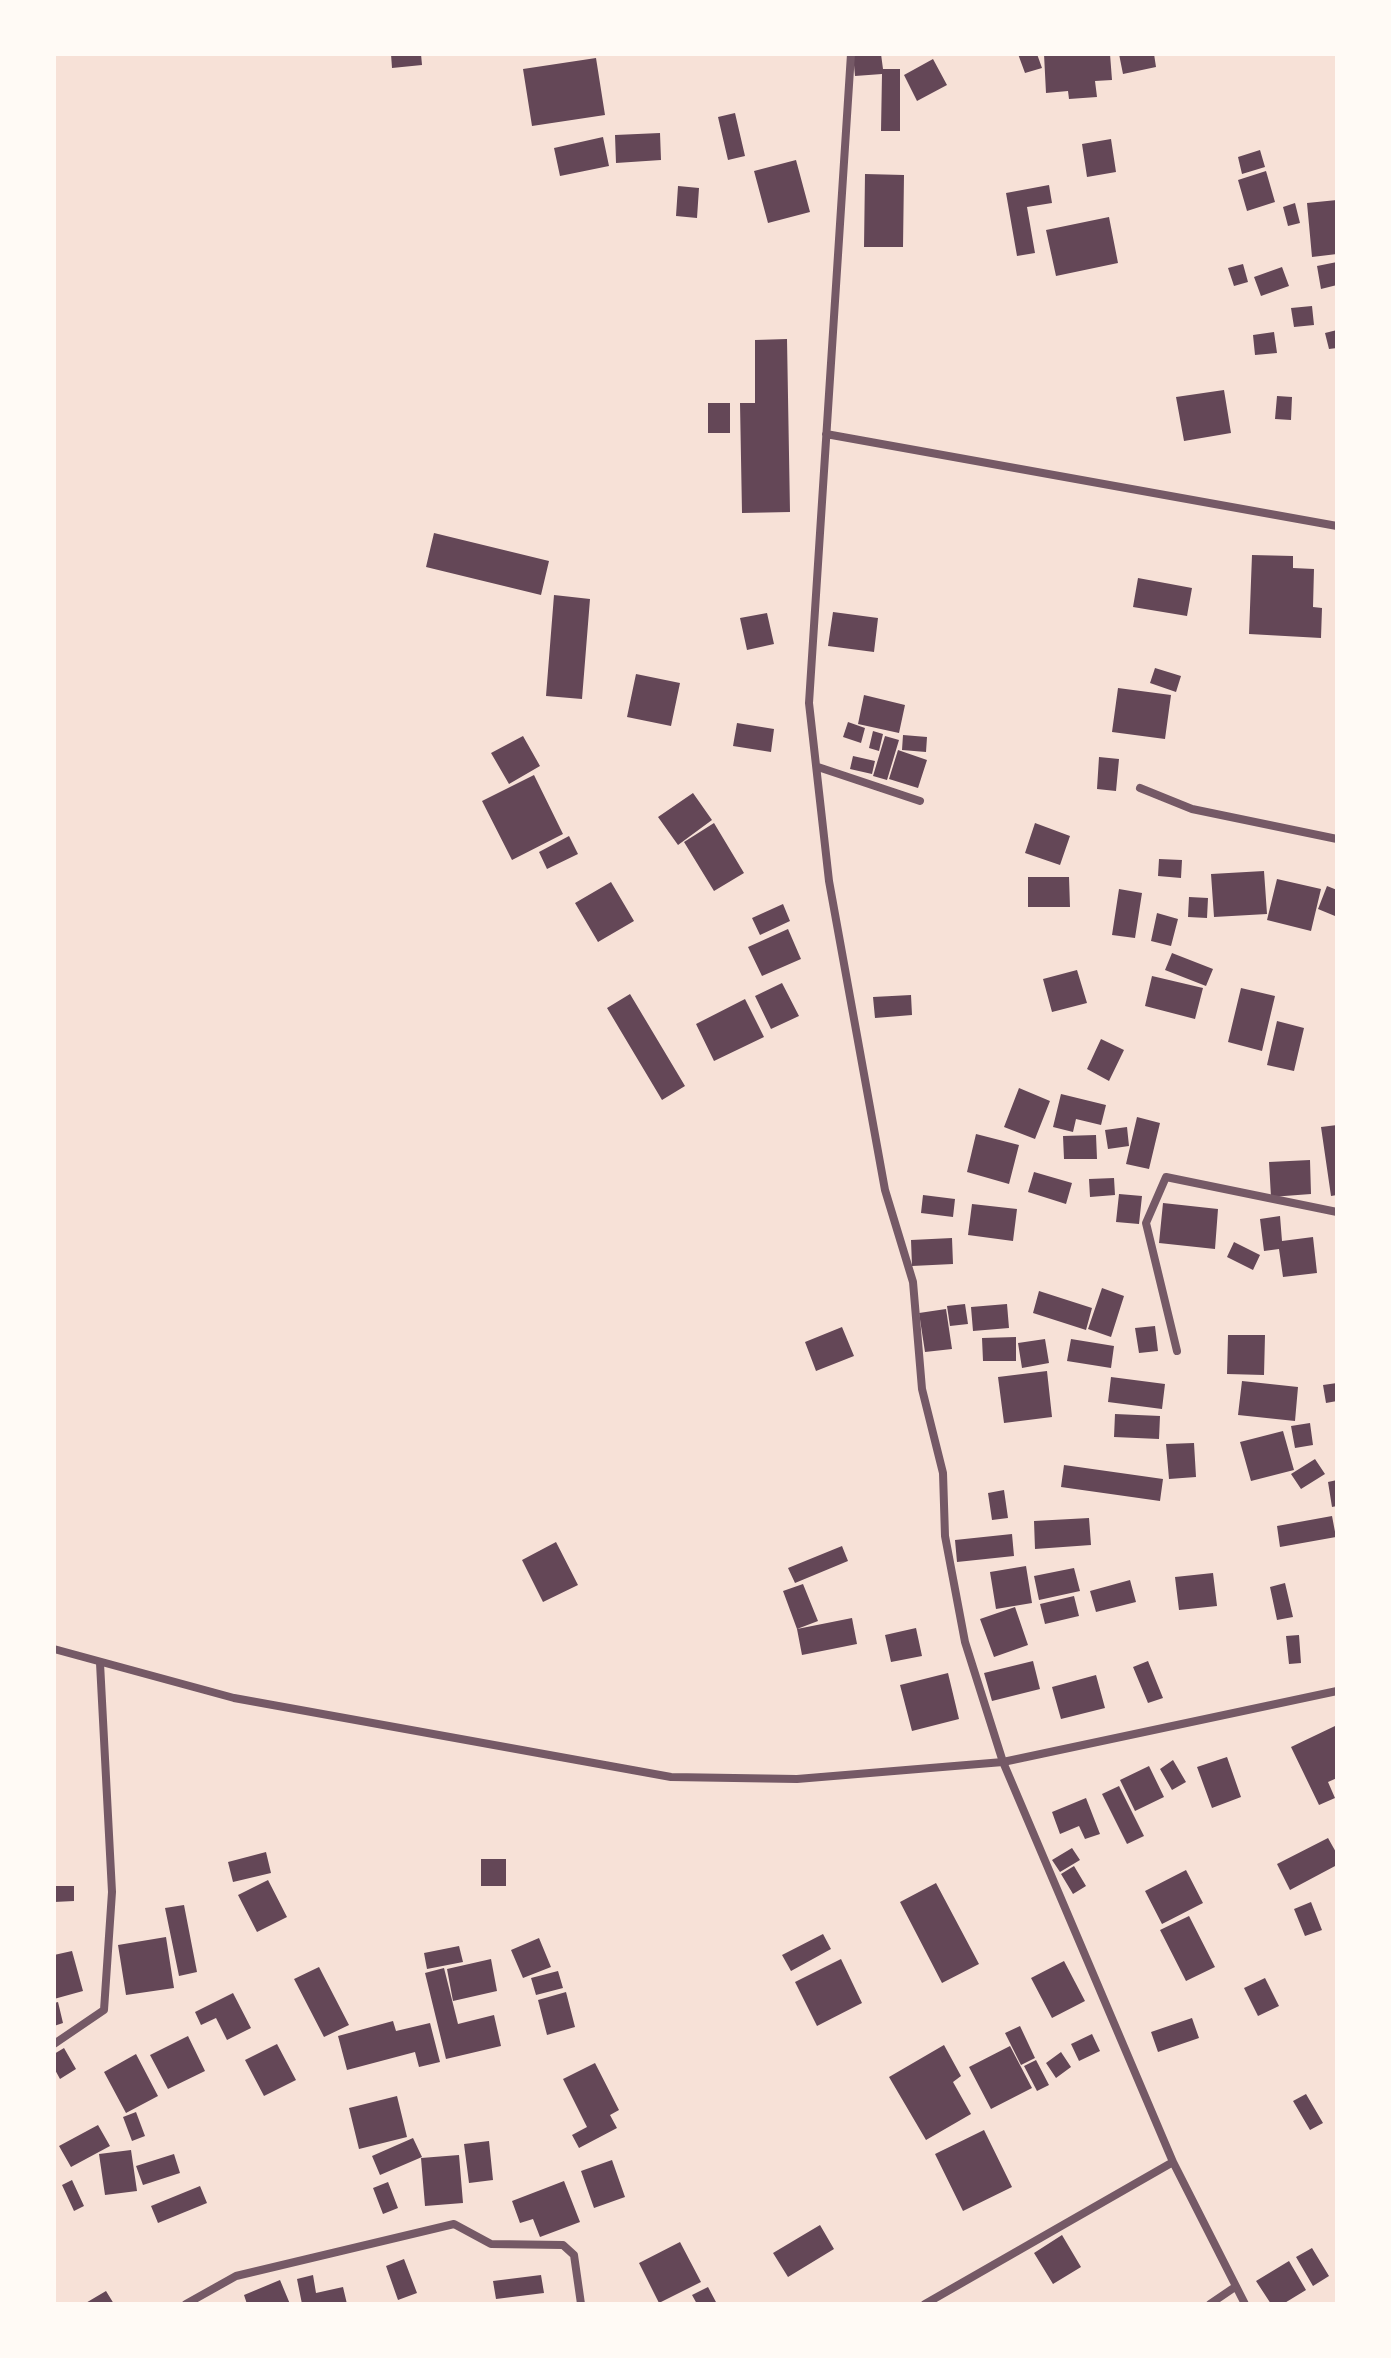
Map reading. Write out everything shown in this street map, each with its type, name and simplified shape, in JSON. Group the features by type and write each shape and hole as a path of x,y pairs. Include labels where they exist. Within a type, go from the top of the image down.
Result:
{"street":[{"path":"851,54 809,703 829,881 885,1190 913,1282 922,1389 943,1473 945,1536 965,1642 1003,1762 1173,2162 1245,2304"},
{"path":"826,434 1337,526"},
{"path":"818,767 920,801"},
{"path":"1140,788 1192,809 1337,839"},
{"path":"1177,1351 1146,1223 1166,1177 1337,1212"},
{"path":"54,1649 234,1698 671,1777 797,1779 1003,1762 1337,1691"},
{"path":"54,2044 104,2010 112,1892 100,1663"},
{"path":"925,2304 1173,2162"},
{"path":"186,2304 236,2276 454,2224 491,2244 563,2245 574,2255 581,2304"},
{"path":"1210,2304 1235,2287"}],"building":[{"path":"391,54 421,54 422,65 392,68"},
{"path":"853,54 881,54 883,69 900,69 900,131 881,131 882,74 855,76"},
{"path":"1018,54 1037,54 1042,68 1025,73"},
{"path":"1044,54 1110,54 1112,80 1095,81 1097,97 1069,99 1068,91 1046,93"},
{"path":"1119,54 1154,54 1156,67 1123,74"},
{"path":"596,58 605,115 532,126 523,69"},
{"path":"933,59 947,85 917,101 904,75"},
{"path":"735,113 745,156 728,160 718,117"},
{"path":"660,133 661,160 616,163 615,135"},
{"path":"603,137 609,166 560,176 554,148"},
{"path":"1111,139 1116,172 1087,177 1082,144"},
{"path":"1260,150 1265,167 1242,174 1238,157"},
{"path":"796,160 810,212 768,223 754,171"},
{"path":"1266,171 1275,202 1247,211 1238,180"},
{"path":"865,174 904,175 903,247 864,247"},
{"path":"1049,185 1052,203 1027,207 1035,253 1017,256 1006,193"},
{"path":"678,186 699,188 697,218 676,216"},
{"path":"1337,200 1337,254 1312,257 1307,203"},
{"path":"1295,203 1300,223 1288,226 1283,207"},
{"path":"1109,217 1118,263 1056,276 1046,230"},
{"path":"1337,262 1337,285 1321,289 1317,266"},
{"path":"1243,264 1248,282 1234,286 1228,268"},
{"path":"1282,267 1289,286 1261,296 1254,277"},
{"path":"1312,306 1314,325 1294,327 1291,308"},
{"path":"1337,330 1337,348 1329,349 1325,333"},
{"path":"1274,332 1277,353 1255,355 1253,335"},
{"path":"787,339 790,512 742,513 740,403 755,403 755,340"},
{"path":"1224,390 1231,433 1184,441 1176,397"},
{"path":"1277,396 1292,397 1291,420 1275,419"},
{"path":"708,403 730,403 730,433 708,433"},
{"path":"434,533 549,561 541,595 426,567"},
{"path":"1252,555 1293,556 1293,568 1314,569 1313,607 1322,608 1321,638 1249,634"},
{"path":"1138,578 1192,588 1187,616 1133,607"},
{"path":"554,595 590,599 582,699 546,696"},
{"path":"833,612 878,618 874,652 828,646"},
{"path":"767,613 774,644 747,650 740,618"},
{"path":"1155,668 1181,676 1176,692 1150,683"},
{"path":"636,674 680,683 671,726 627,717"},
{"path":"1118,688 1171,695 1165,739 1112,732"},
{"path":"864,695 905,705 899,733 858,724"},
{"path":"848,722 865,728 861,743 843,737"},
{"path":"737,723 774,729 771,752 733,746"},
{"path":"873,731 883,734 879,751 869,748"},
{"path":"903,735 927,737 926,752 902,750"},
{"path":"523,736 540,766 509,784 491,753"},
{"path":"885,736 899,740 887,780 873,776"},
{"path":"898,750 927,760 918,788 889,779"},
{"path":"853,756 875,761 872,774 850,769"},
{"path":"1099,757 1119,759 1116,791 1097,789"},
{"path":"534,775 563,834 512,860 482,801"},
{"path":"693,793 712,820 678,845 658,817"},
{"path":"714,823 744,873 714,891 684,842"},
{"path":"1035,823 1070,836 1060,865 1025,853"},
{"path":"569,836 578,854 547,869 539,852"},
{"path":"1159,859 1182,860 1181,878 1158,876"},
{"path":"1264,871 1267,914 1214,917 1211,874"},
{"path":"1028,877 1069,877 1070,907 1028,907"},
{"path":"1277,879 1321,889 1311,931 1267,920"},
{"path":"611,882 634,921 598,942 575,903"},
{"path":"1327,886 1337,890 1335,916 1318,909"},
{"path":"1119,889 1142,893 1135,938 1112,935"},
{"path":"1189,897 1208,898 1207,918 1188,917"},
{"path":"783,904 790,921 760,935 752,918"},
{"path":"1157,913 1178,919 1171,946 1151,941"},
{"path":"788,929 801,959 762,976 748,947"},
{"path":"1172,953 1213,969 1206,986 1165,970"},
{"path":"1077,970 1087,1003 1052,1012 1043,979"},
{"path":"1152,976 1203,988 1195,1019 1145,1006"},
{"path":"782,983 799,1016 771,1029 755,996"},
{"path":"1241,988 1275,996 1262,1051 1228,1042"},
{"path":"630,994 685,1086 662,1100 607,1008"},
{"path":"911,995 912,1015 875,1018 873,997"},
{"path":"745,999 764,1037 714,1061 696,1024"},
{"path":"1277,1021 1304,1028 1294,1071 1267,1065"},
{"path":"1101,1039 1124,1050 1109,1081 1087,1069"},
{"path":"1019,1088 1050,1101 1035,1139 1004,1127"},
{"path":"1061,1094 1106,1105 1101,1125 1076,1119 1073,1132 1053,1127"},
{"path":"1137,1117 1160,1123 1149,1169 1126,1164"},
{"path":"1337,1125 1337,1195 1331,1196 1321,1127"},
{"path":"1127,1127 1129,1146 1108,1149 1105,1130"},
{"path":"976,1134 1019,1145 1009,1184 967,1172"},
{"path":"1096,1135 1097,1159 1064,1159 1063,1136"},
{"path":"1310,1160 1311,1194 1271,1197 1269,1162"},
{"path":"1034,1172 1072,1183 1066,1204 1028,1192"},
{"path":"1114,1178 1115,1195 1090,1197 1089,1179"},
{"path":"1119,1194 1142,1196 1139,1224 1116,1222"},
{"path":"923,1195 955,1199 953,1217 921,1213"},
{"path":"1163,1203 1218,1209 1215,1249 1159,1243"},
{"path":"972,1204 1017,1209 1013,1241 968,1235"},
{"path":"1280,1216 1282,1241 1313,1237 1317,1273 1283,1277 1279,1249 1264,1251 1260,1219"},
{"path":"952,1238 953,1264 912,1266 911,1240"},
{"path":"1234,1242 1260,1255 1253,1270 1227,1257"},
{"path":"1102,1288 1124,1296 1111,1337 1088,1329"},
{"path":"1039,1291 1092,1308 1086,1330 1033,1313"},
{"path":"965,1304 968,1324 950,1326 947,1306"},
{"path":"1007,1304 1009,1328 973,1331 971,1307"},
{"path":"946,1309 952,1349 925,1352 919,1313"},
{"path":"1155,1326 1158,1351 1139,1353 1135,1328"},
{"path":"842,1327 854,1356 816,1371 805,1342"},
{"path":"1228,1335 1265,1335 1264,1375 1227,1374"},
{"path":"1016,1337 1016,1361 983,1361 982,1338"},
{"path":"1045,1339 1049,1363 1022,1368 1018,1343"},
{"path":"1071,1339 1114,1346 1111,1368 1067,1361"},
{"path":"1047,1371 1052,1417 1004,1423 998,1377"},
{"path":"1111,1377 1165,1384 1162,1409 1108,1402"},
{"path":"1242,1381 1298,1387 1295,1421 1238,1415"},
{"path":"1337,1383 1337,1401 1326,1403 1323,1385"},
{"path":"1115,1414 1160,1416 1159,1439 1114,1437"},
{"path":"1310,1423 1313,1445 1295,1448 1291,1426"},
{"path":"1283,1431 1294,1470 1251,1481 1240,1442"},
{"path":"1194,1443 1196,1477 1169,1479 1166,1444"},
{"path":"1315,1459 1325,1474 1301,1489 1291,1474"},
{"path":"1064,1465 1163,1479 1160,1501 1061,1487"},
{"path":"1337,1480 1337,1506 1332,1507 1328,1482"},
{"path":"1004,1490 1008,1518 992,1520 988,1493"},
{"path":"1332,1516 1336,1537 1280,1547 1277,1526"},
{"path":"1089,1518 1091,1545 1035,1549 1034,1521"},
{"path":"1012,1534 1014,1556 957,1562 955,1540"},
{"path":"556,1542 578,1585 543,1602 522,1560"},
{"path":"842,1546 848,1561 795,1583 788,1568"},
{"path":"1026,1566 1032,1603 996,1609 990,1572"},
{"path":"1074,1568 1080,1591 1039,1600 1034,1576"},
{"path":"1213,1573 1217,1606 1179,1610 1175,1577"},
{"path":"1130,1580 1136,1602 1096,1612 1090,1591"},
{"path":"1285,1583 1293,1617 1277,1620 1270,1587"},
{"path":"803,1584 818,1621 797,1629 783,1591"},
{"path":"1074,1596 1079,1616 1045,1624 1040,1604"},
{"path":"1015,1607 1028,1645 994,1657 980,1619"},
{"path":"852,1618 857,1644 802,1655 797,1629"},
{"path":"916,1628 922,1656 891,1662 885,1635"},
{"path":"1299,1635 1301,1663 1289,1664 1286,1636"},
{"path":"1033,1661 1040,1689 992,1701 984,1673"},
{"path":"1148,1661 1163,1698 1148,1703 1133,1667"},
{"path":"948,1673 959,1719 912,1731 900,1685"},
{"path":"1096,1675 1105,1708 1061,1719 1052,1687"},
{"path":"1335,1726 1337,1778 1328,1782 1335,1798 1319,1805 1291,1747"},
{"path":"1227,1757 1241,1797 1212,1808 1197,1767"},
{"path":"1173,1760 1186,1782 1172,1790 1160,1769"},
{"path":"1149,1766 1164,1797 1135,1811 1120,1780"},
{"path":"1119,1786 1144,1836 1127,1844 1102,1794"},
{"path":"1086,1798 1100,1834 1085,1839 1079,1826 1060,1834 1052,1812"},
{"path":"1328,1838 1337,1854 1337,1865 1290,1890 1277,1864"},
{"path":"1072,1848 1080,1860 1060,1872 1052,1860"},
{"path":"266,1852 271,1873 233,1882 228,1862"},
{"path":"481,1859 506,1859 506,1886 481,1886"},
{"path":"1074,1866 1086,1886 1073,1894 1061,1874"},
{"path":"1186,1870 1203,1903 1162,1924 1145,1891"},
{"path":"268,1880 287,1917 257,1932 238,1895"},
{"path":"936,1883 979,1964 942,1983 900,1902"},
{"path":"54,1886 74,1886 74,1901 54,1902"},
{"path":"1311,1902 1322,1930 1305,1936 1294,1909"},
{"path":"184,1905 197,1972 179,1976 165,1908"},
{"path":"1189,1916 1215,1967 1186,1981 1160,1930"},
{"path":"823,1934 831,1949 791,1971 782,1955"},
{"path":"166,1937 174,1988 126,1995 118,1945"},
{"path":"539,1938 551,1967 523,1978 511,1950"},
{"path":"459,1946 463,1962 427,1969 424,1953"},
{"path":"72,1951 83,1991 54,1999 54,1955"},
{"path":"491,1959 497,1991 453,2001 447,1969"},
{"path":"841,1959 862,2003 817,2026 795,1982"},
{"path":"1064,1961 1085,2001 1052,2018 1031,1978"},
{"path":"319,1967 349,2025 324,2037 294,1979"},
{"path":"444,1968 458,2024 494,2015 501,2046 446,2059 425,1973"},
{"path":"558,1971 563,1988 536,1995 531,1978"},
{"path":"1265,1978 1279,2006 1258,2016 1244,1988"},
{"path":"566,1992 575,2027 547,2035 538,2000"},
{"path":"233,1993 251,2028 227,2040 216,2018 201,2025 195,2012"},
{"path":"58,2002 63,2023 54,2026 54,2003"},
{"path":"1192,2018 1199,2038 1158,2052 1151,2032"},
{"path":"393,2021 396,2031 430,2023 440,2062 419,2067 415,2052 347,2070 338,2036"},
{"path":"1020,2026 1035,2058 1021,2065 1005,2033"},
{"path":"1092,2034 1100,2051 1079,2061 1071,2044"},
{"path":"188,2036 205,2071 168,2089 150,2055"},
{"path":"277,2044 296,2080 264,2096 245,2060"},
{"path":"944,2045 961,2076 953,2082 971,2114 926,2140 889,2077"},
{"path":"1010,2046 1032,2088 991,2109 969,2067"},
{"path":"64,2048 76,2069 60,2079 54,2068 54,2054"},
{"path":"1061,2052 1071,2067 1056,2078 1046,2063"},
{"path":"136,2054 158,2096 126,2113 104,2072"},
{"path":"1036,2060 1049,2085 1037,2091 1024,2066"},
{"path":"595,2063 619,2110 610,2115 617,2128 579,2148 572,2135 587,2127 563,2079"},
{"path":"1306,2094 1323,2123 1310,2130 1293,2101"},
{"path":"397,2096 407,2137 359,2149 349,2108"},
{"path":"136,2112 145,2136 132,2141 123,2117"},
{"path":"98,2125 110,2146 71,2167 59,2146"},
{"path":"984,2130 1012,2187 963,2211 935,2154"},
{"path":"413,2138 422,2157 380,2175 372,2156"},
{"path":"489,2141 493,2180 469,2183 464,2144"},
{"path":"131,2150 137,2191 105,2195 99,2154"},
{"path":"174,2154 180,2173 143,2185 136,2166"},
{"path":"459,2155 463,2203 425,2206 421,2158"},
{"path":"612,2160 625,2197 594,2208 581,2171"},
{"path":"72,2180 84,2206 74,2211 62,2185"},
{"path":"564,2181 580,2222 540,2237 533,2219 520,2223 512,2201"},
{"path":"388,2182 398,2208 383,2214 373,2188"},
{"path":"200,2186 207,2203 158,2223 151,2206"},
{"path":"820,2225 834,2249 788,2277 773,2253"},
{"path":"1062,2235 1081,2267 1053,2284 1034,2253"},
{"path":"680,2242 701,2282 659,2303 639,2263"},
{"path":"1312,2248 1329,2276 1313,2286 1296,2257"},
{"path":"404,2259 417,2293 398,2300 386,2266"},
{"path":"1289,2261 1306,2290 1283,2304 1271,2304 1256,2281"},
{"path":"313,2275 316,2293 343,2287 347,2304 302,2304 297,2279"},
{"path":"541,2275 544,2293 496,2299 493,2281"},
{"path":"280,2280 290,2304 247,2304 244,2295"},
{"path":"708,2287 717,2304 697,2304 692,2295"},
{"path":"106,2291 114,2304 84,2304"}]}
